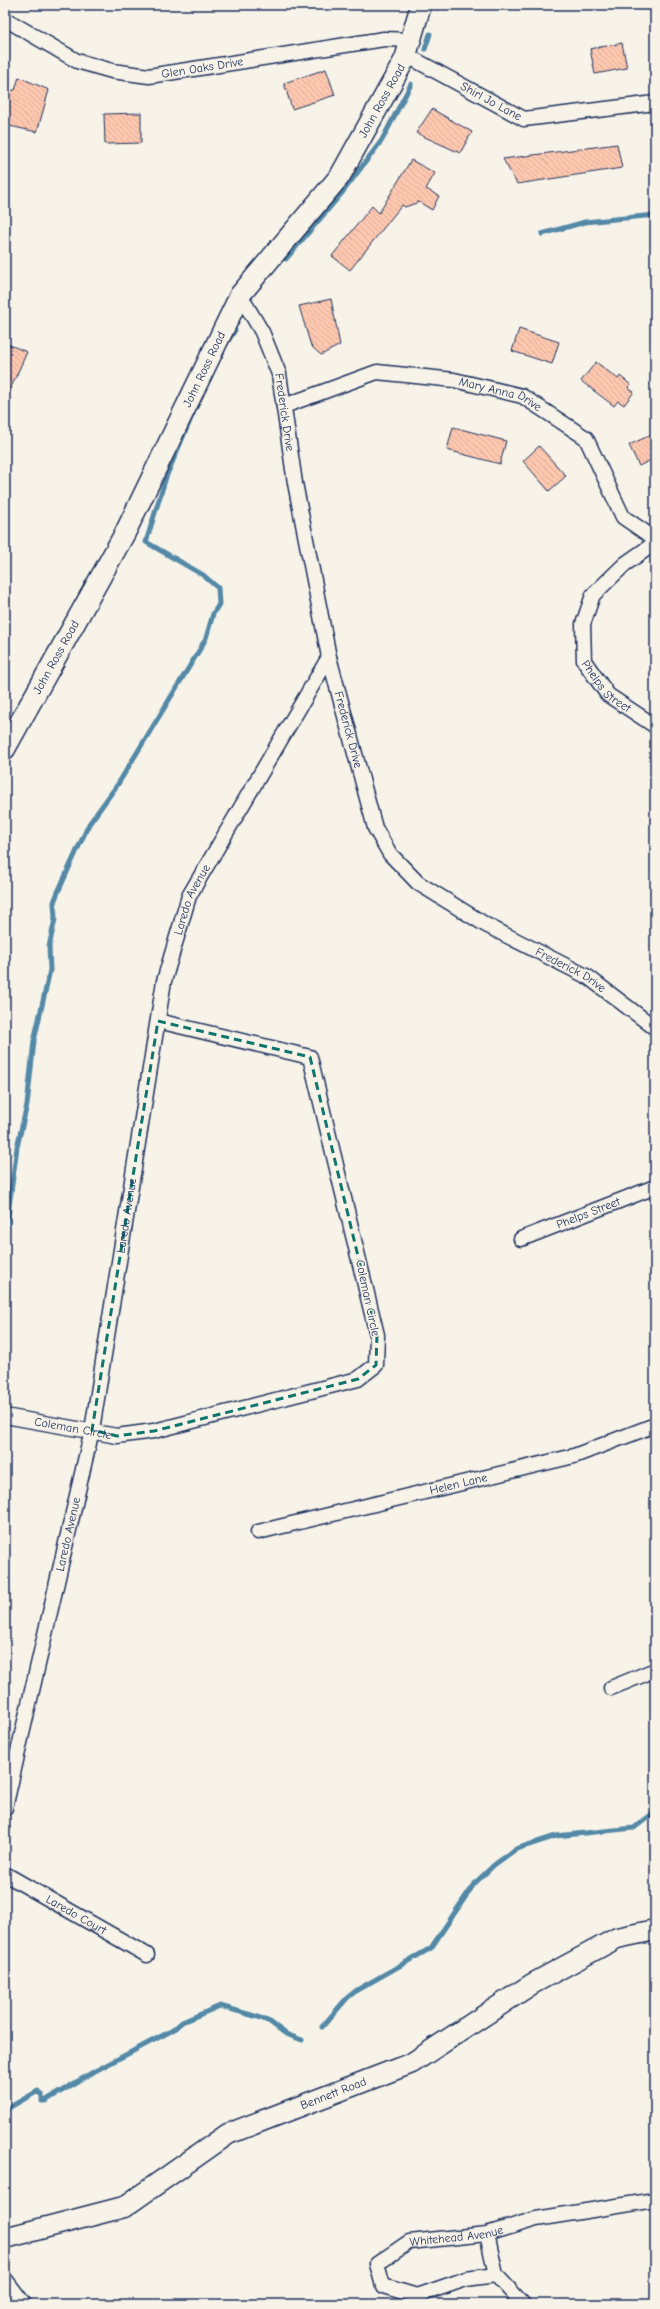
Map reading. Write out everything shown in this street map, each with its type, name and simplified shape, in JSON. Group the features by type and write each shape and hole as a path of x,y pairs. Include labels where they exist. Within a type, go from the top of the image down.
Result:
{"street":[{"name":"John Ross Road","path":"5,749 125,533 240,294 340,176 409,47 421,5"},
{"name":"Glen Oaks Drive","path":"5,19 76,61 112,71 150,76 384,39 409,47"},
{"name":"Shirl Jo Lane","path":"409,47 524,119 655,103"},
{"name":"Frederick Drive","path":"240,294 262,332 279,374 295,483 329,656 375,828 390,854 418,883 448,903 588,977 655,1028"},
{"name":"Mary Anna Drive","path":"284,406 377,372 454,380 522,396 586,438 623,517 655,541"},
{"name":"Phelps Street","path":"655,541 625,564 593,595 583,624 584,660 608,695 655,726"},
{"name":"Laredo Avenue","path":"5,1808 92,1430 164,981 189,896 329,656"},
{"name":"Coleman Circle","path":"5,1416 92,1430 118,1436 154,1431 358,1379 376,1365 378,1335 310,1057 158,1020"},
{"name":"Phelps Street","path":"521,1239 655,1187"},
{"name":"Helen Lane","path":"258,1532 574,1456 655,1425"},
{"path":"611,1688 655,1670"},
{"name":"Laredo Court","path":"5,1874 147,1955"},
{"name":"Bennett Road","path":"5,2238 124,2207 228,2134 412,2062 532,1984 617,1938 655,1930"},
{"name":"Whitehead Avenue","path":"496,2275 466,2279 417,2296 383,2286 378,2264 408,2242 487,2234 536,2219 655,2200"},
{"path":"487,2234 496,2275 523,2304"},
{"path":"5,2279 24,2304"}],"highlighted area":[{"path":"158,1021 310,1057 377,1335 376,1365 358,1379 154,1431 117,1436 92,1430"}],"building":[{"path":"622,43 627,68 595,74 590,49"},
{"path":"326,69 335,95 292,109 284,83"},
{"path":"19,77 49,90 37,132 5,125 5,91 15,90"},
{"path":"432,109 472,132 460,153 416,133"},
{"path":"141,113 141,143 105,144 104,114"},
{"path":"617,144 622,168 517,184 503,159"},
{"path":"411,160 435,173 426,189 439,196 432,210 419,202 405,207 402,205 350,270 332,256 372,206 379,213"},
{"path":"331,299 340,345 321,355 311,346 299,306"},
{"path":"519,329 559,342 552,364 512,351"},
{"path":"5,343 27,352 5,401"},
{"path":"596,362 618,379 620,376 631,385 628,388 634,392 624,405 618,401 614,406 581,381"},
{"path":"453,427 506,441 500,464 447,450"},
{"path":"655,433 655,458 639,466 629,445"},
{"path":"539,446 566,476 549,491 523,461"}],"waterway":[{"path":"425,49 430,34"},
{"path":"286,259 342,193 382,140 411,84"},
{"path":"542,234 585,222 655,215"},
{"path":"228,341 235,330"},
{"path":"5,1237 17,1147 27,1105 34,1041 50,970 49,947 55,919 54,902 89,824 118,784 200,649 206,638 213,614 219,604 218,588 203,575 146,542 166,477 194,411"},
{"path":"322,2027 347,1998 357,1990 431,1948 474,1884 494,1865 516,1849 556,1836 634,1828 655,1812"},
{"path":"5,2110 38,2091 42,2094 42,2101 45,2101 95,2071 173,2030 182,2022 220,2006 258,2017 270,2022 286,2034 302,2040"}]}
